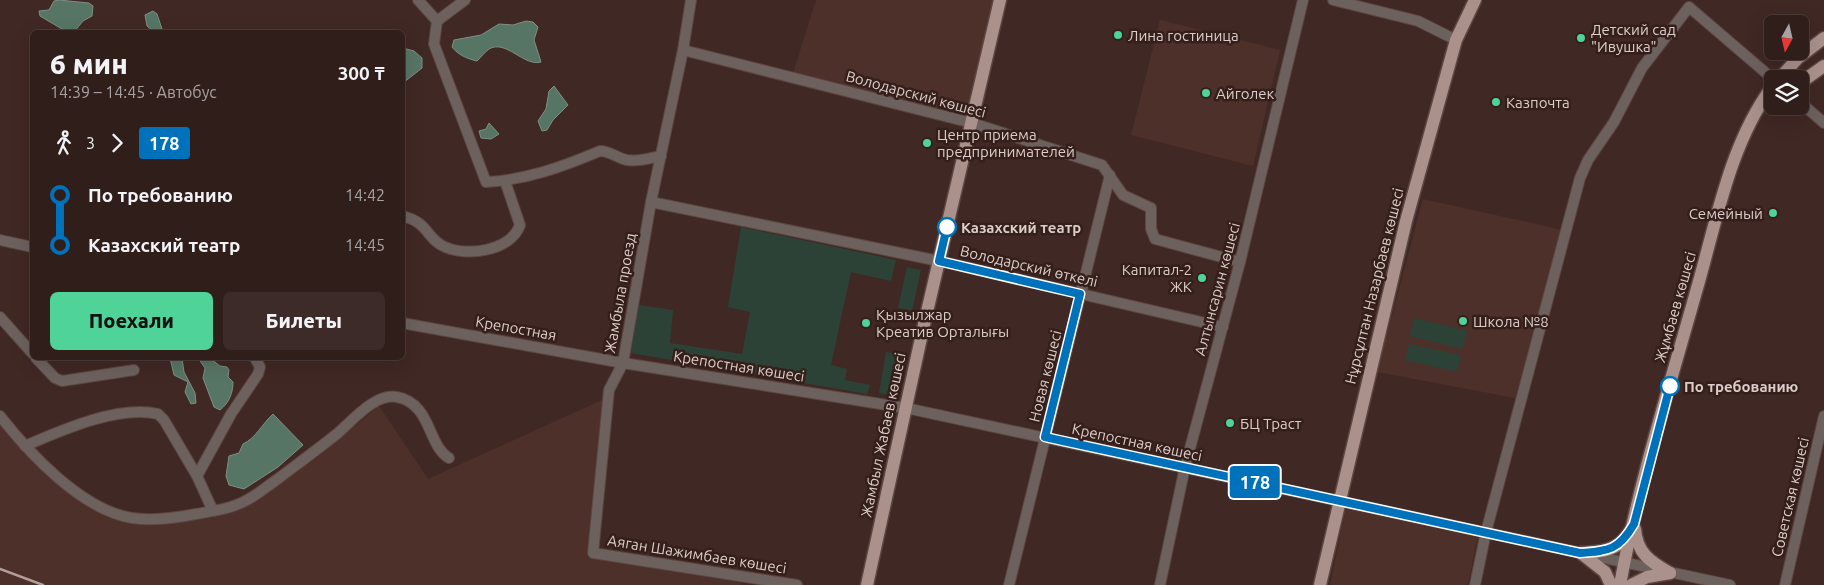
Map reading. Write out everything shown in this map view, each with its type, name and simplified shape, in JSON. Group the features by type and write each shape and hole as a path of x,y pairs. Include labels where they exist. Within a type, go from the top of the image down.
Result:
{"main road":[{"name":"Жамбыл Жабаев көшесі","path":"867,585 939,261 1000,0"},
{"name":"Нұрсұлтан Назарбаев көшесі","path":"1320,585 1338,501 1394,268 1456,40 1474,0"},
{"path":"1787,70 1798,58 1824,38"},
{"path":"1809,77 1824,66"},
{"name":"Жұмбаев көшесі","path":"1620,585 1634,524 1727,183 1749,127 1764,101"},
{"name":"Жұмбаев көшесі","path":"1749,127 1764,112"},
{"path":"1580,553 1617,547 1626,539 1634,524"},
{"path":"1634,524 1636,539 1642,552 1653,564 1670,573"},
{"path":"1580,553 1604,572 1611,585"},
{"path":"1632,585 1647,577 1670,573"}],"street":[{"path":"418,0 437,22"},
{"path":"465,0 437,22 434,44 486,182 505,181 559,168 600,151 606,151 627,160 661,156"},
{"name":"Жамбыла проезд","path":"593,553 607,427 609,390 623,363 651,202 683,50 691,0"},
{"name":"Алтынсарин көшесі","path":"1160,585 1185,467 1240,262 1303,0"},
{"path":"1334,0 1418,21 1456,40"},
{"path":"1475,585 1486,532 1583,168 1614,122 1642,68 1689,7 1764,71"},
{"name":"Володарский көшесі","path":"683,50 972,123 1102,165 1123,195 1150,208 1151,229 1155,239 1240,262"},
{"path":"1809,110 1824,123"},
{"name":"Новая көшесі","path":"1009,585 1110,175"},
{"path":"405,217 416,219 444,247 469,251 494,248 512,238 520,225 505,181"},
{"name":"Володарский өткелі","path":"651,202 939,261 1222,327"},
{"path":"0,240 30,247"},
{"path":"0,316 30,351"},
{"name":"Крепостная","path":"405,324 623,363"},
{"path":"38,360 60,381 134,370"},
{"path":"197,476 231,414 258,374 260,367 256,360"},
{"name":"Крепостная көшесі","path":"623,363 906,408 1730,585"},
{"path":"0,416 25,446 71,486 116,514 132,518 156,519 213,511 248,500 315,452 375,402 388,397 401,398 413,404 425,419 442,453 449,458"},
{"path":"25,446 71,426 115,414 155,413 164,420 197,476 213,511"},
{"name":"Советская көшесі","path":"1785,585 1824,416"},
{"name":"Аяган Шажимбаев көшесі","path":"593,553 797,585"}],"shaded area":[{"path":"816,0 994,0 967,116 793,73"},
{"path":"54,1 89,3 93,6 92,16 83,21 76,30 64,30 40,16 39,11 49,10"},
{"path":"153,11 157,14 162,30 152,30 147,26 145,15"},
{"name":"Айголек","path":"1160,20 1280,50 1253,166 1131,135"},
{"path":"526,21 533,22 538,27 534,40 541,62 528,61 508,50 495,47 489,49 477,61 463,56 452,47 454,40 481,35 499,24 513,25"},
{"path":"405,49 414,51 422,58 422,68 405,81"},
{"path":"554,86 568,105 553,120 547,130 542,131 538,121 546,109 549,91"},
{"path":"489,123 499,134 491,139 481,138 479,131 486,129"},
{"name":"Школа №8","path":"1423,199 1563,230 1515,398 1377,372"},
{"path":"741,227 896,260 891,281 851,272 831,365 847,369 845,380 870,385 867,394 631,353 639,305 673,310 670,343 742,354 750,312 728,307"},
{"path":"907,267 921,270 912,311 898,308"},
{"path":"1414,318 1468,331 1462,349 1410,336"},
{"path":"1409,344 1461,355 1457,372 1405,360"},
{"path":"886,352 902,355 895,396 879,393"},
{"path":"170,360 182,360 184,372 195,393 196,403 191,404 185,392 188,382 174,375"},
{"path":"199,360 212,360 220,366 227,367 229,370 228,377 233,382 232,390 230,398 220,410 214,407 203,378 205,368"},
{"path":"602,400 603,427 587,557 741,582 741,585 0,585 0,423 38,467 78,499 114,518 156,524 214,517 250,504 318,457 379,406 428,479"},
{"path":"273,414 303,445 278,467 244,489 229,485 226,476 229,456 239,453 243,444 255,435"},
{"path":"1346,508 1478,536 1468,585 1330,585"}],"railway":[{"path":"0,569 43,585"}],"bus line":[{"name":"178","path":"947,227 939,261 1080,294 1045,437 1063,441 1580,553 1596,552 1617,547 1626,539 1634,524 1670,386"}],"place":[{"name":"Лина гостиница","path":"1118,35"},
{"name":"Детский сад \"Ивушка\"","path":"1581,38"},
{"name":"Айголек","path":"1206,93"},
{"name":"Казпочта","path":"1496,102"},
{"name":"Центр приема предпринимателей","path":"927,143"},
{"name":"Семейный","path":"1773,213"},
{"name":"Казахский театр","path":"947,227"},
{"name":"Капитал-2 ЖК","path":"1202,278"},
{"name":"Школа №8","path":"1463,321"},
{"name":"Қызылжар Креатив Орталығы","path":"866,323"},
{"name":"По требованию","path":"1670,386"},
{"name":"БЦ Траст","path":"1230,423"}]}
